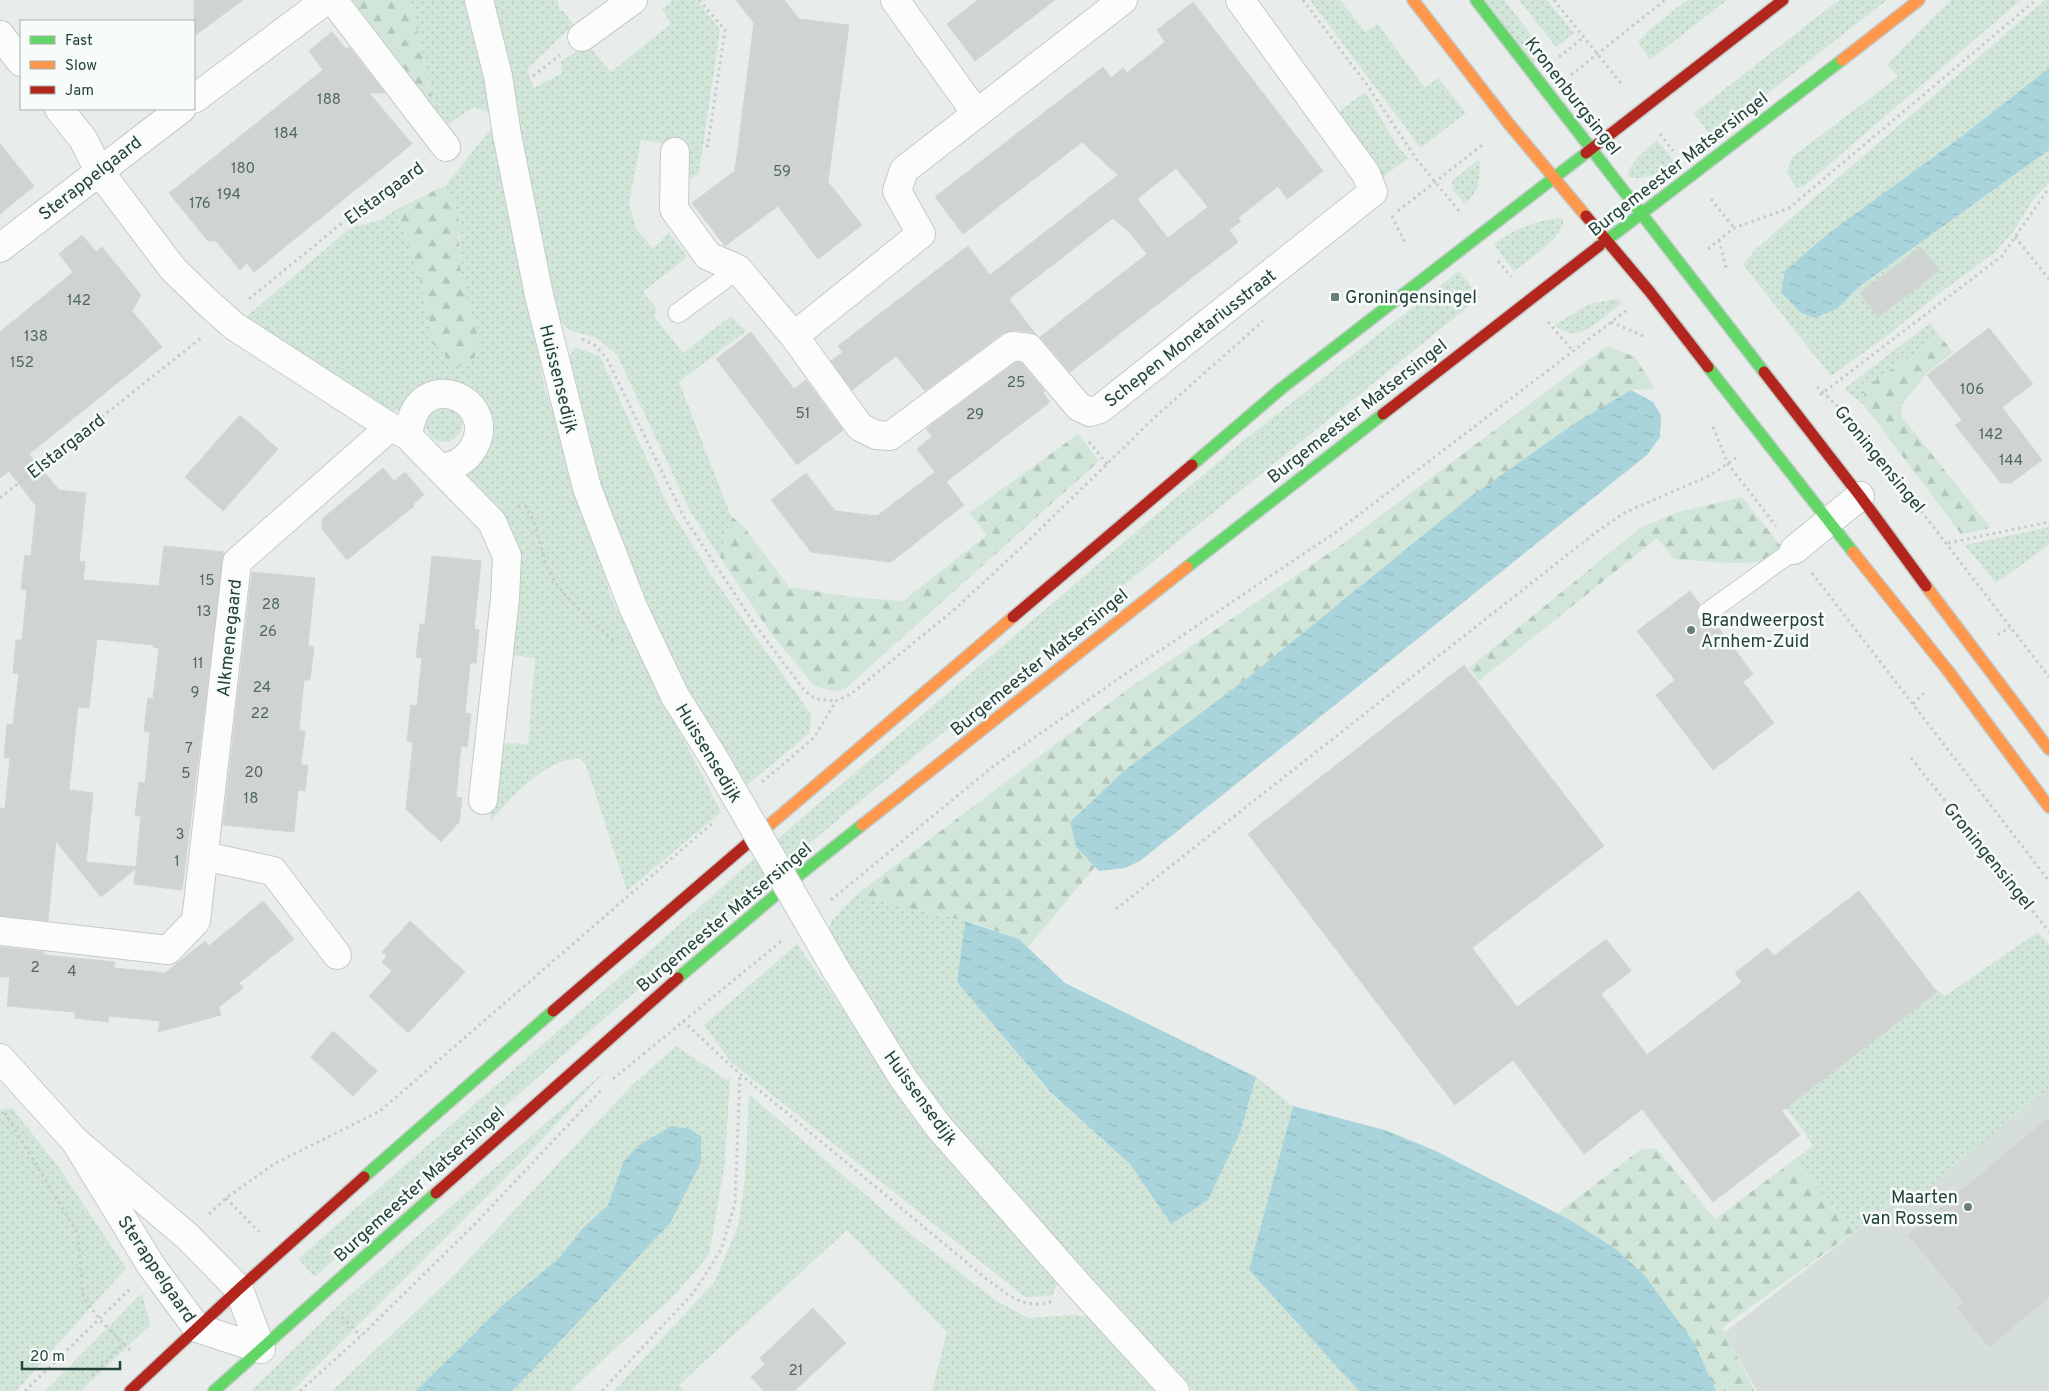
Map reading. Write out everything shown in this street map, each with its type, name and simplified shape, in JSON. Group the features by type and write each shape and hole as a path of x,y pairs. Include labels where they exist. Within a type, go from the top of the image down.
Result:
{"main road":[{"path":"1413,0 1509,124 1608,240 1949,672 2049,807"},
{"name":"Kronenburgsingel","path":"1476,0 1642,214"},
{"path":"130,1391 239,1289 516,1042 1282,388 1783,0"},
{"name":"Burgemeester Matsersingel","path":"214,1391 652,1000 798,876 1115,623 1918,0"},
{"name":"Groningensingel","path":"1642,214 1860,496 2049,750"}],"street":[{"path":"195,98 326,0"},
{"path":"333,0 446,147"},
{"name":"Huissensedijk","path":"479,0 498,76 549,340 587,488 633,607 675,696 712,755 834,968 903,1078 938,1126 1079,1286 1175,1391"},
{"path":"582,37 633,0"},
{"path":"895,0 976,113"},
{"path":"794,336 922,234 897,191 904,170 1123,0"},
{"name":"Schepen Monetariusstraat","path":"675,152 674,209 708,256 738,269 794,336 860,427 876,435 890,436 1012,346 1029,348 1079,407 1090,412 1100,409 1373,192 1366,174 1240,0"},
{"path":"0,35 20,61"},
{"path":"60,110 83,139 98,171 173,269 225,319 399,431 440,468 492,522 508,556 483,800"},
{"name":"Sterappelgaard","path":"0,248 180,110"},
{"path":"399,431 431,396 451,394 461,397 479,421 479,437 466,458 452,466 440,468"},
{"name":"Alkmenegaard","path":"0,931 168,950 196,921 237,562 399,431"},
{"path":"1794,550 1860,496"},
{"path":"204,856 273,872 337,955"},
{"name":"Sterappelgaard","path":"5,1084 187,1236 239,1289 261,1349"},
{"name":"Sterappelgaard","path":"75,1142 152,1267 197,1328 261,1349"}],"lane":[{"path":"678,313 738,269"},
{"path":"1707,613 1794,550"}],"path":[{"path":"699,0 725,30 706,155"},
{"path":"1302,0 1367,84 1417,160 1529,300 1572,350"},
{"path":"1554,0 1734,228"},
{"path":"1682,268 1734,228 1789,208 2036,0"},
{"path":"1552,51 1558,59 1584,38"},
{"name":"Elstargaard","path":"0,498 225,319 358,210 385,197 446,147"},
{"path":"1385,222 1435,181"},
{"path":"1796,413 2002,256 2049,188"},
{"path":"1392,216 1405,243"},
{"path":"2015,237 2049,279"},
{"path":"1719,240 1728,274"},
{"path":"549,340 582,340 596,346 608,359 684,517 749,616 804,690 816,699 836,701 851,694 954,609 1024,545 1155,417 1264,320"},
{"path":"825,905 991,768 1128,672 1339,530 1610,322 1641,335 1651,344"},
{"name":"Groningensingel","path":"1816,387 1824,392 1847,415 2049,677"},
{"name":"Groningensingel","path":"1713,425 1728,464 2049,881"},
{"path":"1116,909 1599,530 1626,512 1711,475 1763,438"},
{"path":"488,518 508,507 525,506 532,516 549,570 561,590 616,643"},
{"path":"1948,544 2049,522"},
{"path":"761,783 814,738 836,701"},
{"name":"Groningensingel","path":"1910,758 2049,932"},
{"path":"187,1236 226,1198 274,1164 380,1111 723,815"},
{"path":"612,1080 789,935"},
{"path":"683,1021 740,1074 984,1277 1014,1298 1022,1303 1045,1304 1064,1298 1079,1286"},
{"path":"602,1391 694,1292 722,1250 735,1203 740,1074"},
{"path":"5,1084 78,1234 84,1297 100,1320 151,1371"},
{"path":"300,1391 361,1336 473,1226 605,1086"},
{"path":"25,1391 54,1361 100,1320 152,1267"},
{"path":"92,1376 124,1344"}],"shaded area":[{"name":"Maarten van Rossem","path":"2049,1081 2049,1391 1757,1391 1724,1333"}],"green space":[{"path":"340,0 410,0 438,124"},
{"path":"410,0 468,0 482,63 490,113 474,107 446,126 438,124"},
{"path":"492,0 558,0 559,10 564,11 573,25 527,69 534,88 562,73 561,62 587,44 611,72 671,24 662,9 673,0 697,0 720,30 699,173 682,184 685,145 641,140 629,203 636,228 653,249 669,232 687,257 643,292 657,309 654,316 683,353 731,316 746,331 679,382 731,516 720,557 690,511 617,355 597,338 569,330 554,313"},
{"path":"1310,0 1340,0 1365,32 1378,24 1425,88 1438,78 1466,113 1421,148"},
{"path":"1485,0 1504,0 1546,54 1534,63"},
{"path":"1519,0 1547,0 1574,33 1556,47"},
{"path":"1687,0 1727,0 1650,60 1638,42 1649,30"},
{"path":"1839,0 1887,0 1712,137 1694,113"},
{"path":"1952,0 2021,0 1804,186 1796,188 1787,172 1792,157 1898,77 1887,65"},
{"path":"2045,0 2049,0 2049,68 1957,140 1830,232 1815,246 1838,308 1860,286 2049,150 2049,183 2032,201 2014,231 1994,253 1941,292 1888,335 1831,376 1743,265 1754,251 1791,218"},
{"path":"1365,92 1397,145 1408,158 1383,177 1380,170 1336,114"},
{"path":"493,126 544,385 612,600 721,812 627,891 586,765 579,758 553,766 529,781 490,822 499,743 528,744 535,658 513,655 515,602 509,534 461,469 483,401 473,391 461,384 438,380 416,388 407,397 400,410 384,412 250,323 246,317 349,229 382,219 395,210 419,276 434,345 442,350 448,364 465,293 460,266 460,237 446,185"},
{"path":"1657,140 1677,165 1646,177 1633,178 1628,176 1631,166 1635,161"},
{"path":"1478,160 1480,161 1477,189 1465,204 1453,190 1452,181"},
{"path":"446,185 458,213 460,266 465,293 480,344 474,358 459,367 448,364 442,350 434,345 419,276 395,210"},
{"path":"1557,218 1562,219 1563,222 1556,236 1543,249 1514,271 1494,244 1524,227"},
{"path":"1459,271 1480,297 1082,619 785,864 593,1029 315,1277 298,1259 753,860 1131,536 1243,441"},
{"path":"1616,299 1622,302 1588,329 1571,333 1563,331 1555,325 1589,304"},
{"path":"1930,323 1939,335 1866,388 1863,404 1844,389"},
{"path":"1939,335 1953,352 1926,374 1901,406 1902,417 1991,528 1961,534 1863,404 1865,388"},
{"path":"1607,346 1635,357 1655,389 1631,390 1575,423 1471,497 1245,680 1126,769 1070,822 1076,847 1095,867 1028,947 1019,939 977,924 856,895 1135,684 1344,543"},
{"path":"575,347 600,356 668,506 713,578 811,714 810,733 746,786 669,661 618,554 564,365"},
{"path":"444,406 457,411 462,424 457,437 444,442 431,437 426,424 431,411"},
{"path":"1078,434 1099,461 845,689 835,691 814,686 768,629 720,557 731,516 744,527 789,587 851,597 903,601 987,535 969,513"},
{"path":"1742,497 1787,554 1775,559 1748,563 1674,559 1657,538 1479,681 1469,668 1640,528 1678,512"},
{"path":"2049,527 2049,545 1996,583 1965,545"},
{"path":"856,895 965,921 957,982 1050,1093 1130,1164 1171,1224 1241,1130 1256,1077 1293,1106 1249,1270 1359,1391 1192,1391 1102,1289 1000,1184 925,1097 826,936 832,920"},
{"path":"2038,932 2049,945 2049,1088 1906,1206 1893,1202 1855,1231 1794,1160 1813,1146 1803,1130 1718,1021 1826,1073 1936,989 1945,996"},
{"path":"797,944 913,1117 1059,1279 1052,1296 1025,1297 730,1061 704,1025"},
{"path":"676,1046 727,1080 730,1077 725,1163 709,1255 673,1297 571,1391 512,1391 670,1223 701,1136 690,1129 616,1186 608,1205 583,1228 558,1259 505,1303 416,1391 332,1391 452,1277 632,1085"},
{"path":"606,1070 525,1158 292,1391 251,1391 339,1305"},
{"path":"749,1094 913,1236 995,1300 1028,1318 1074,1315 1095,1318 1160,1391 932,1391 947,1332 847,1230 679,1385 684,1391 614,1391 715,1281 738,1226 745,1180"},
{"path":"12,1108 57,1165 126,1268 16,1391 0,1391 0,1112"},
{"path":"1656,1148 1715,1219 1794,1160 1855,1231 1722,1328 1755,1391 1716,1391 1695,1344 1616,1249 1558,1213 1640,1150"},
{"path":"142,1293 150,1325 81,1391 45,1391"}],"water":[{"path":"2049,68 2049,150 1860,286 1838,308 1815,318 1801,313 1781,292 1785,271 1830,232 1957,140"},
{"path":"1631,390 1653,402 1661,415 1660,437 1647,455 1140,861 1125,868 1099,871 1076,847 1070,822 1126,769 1245,680 1470,497 1575,423"},
{"path":"965,921 1019,939 1065,983 1256,1077 1241,1130 1208,1200 1171,1224 1130,1164 1051,1093 957,982"},
{"path":"1293,1106 1385,1130 1436,1151 1570,1220 1616,1249 1645,1276 1695,1344 1716,1391 1359,1391 1249,1270"},
{"path":"672,1126 690,1129 701,1136 701,1162 670,1223 553,1349 512,1391 416,1391 505,1303 558,1259 583,1228 608,1205 624,1161 639,1145"}],"building":[{"path":"194,0 243,0 195,35"},
{"path":"736,0 784,0 799,19 849,25 828,182 862,225 818,259 778,206 725,246 692,203 735,171 754,23"},
{"path":"978,0 1055,0 975,61 947,24"},
{"path":"1193,2 1323,171 1287,199 1278,186 1238,218 1241,221 1229,230 1238,242 1070,372 1040,337 1147,254 1130,233 1113,218 1009,299 1037,336 1031,332 1014,330 1003,333 925,391 896,356 852,390 831,361 843,352 838,346 968,246 990,275 1118,175 1082,142 963,234 935,197 1103,67 1111,78 1123,68 1127,73 1165,42 1157,30","holes":["1176,168 1208,207 1168,238 1137,199"]},
{"path":"332,32 346,49 349,47 385,93 369,93 412,144 254,272 247,263 240,270 216,241 208,241 169,193 323,70 309,51"},
{"path":"0,144 34,186 0,214"},
{"path":"82,235 96,252 102,247 141,295 132,311 162,347 29,454 59,490 86,493 79,561 85,562 83,580 159,586 164,546 224,552 182,890 134,884 136,868 101,897 56,841 48,921 0,916 0,808 5,809 10,758 4,758 7,724 13,725 19,674 13,673 16,640 22,640 27,590 21,589 25,555 31,556 36,506 9,471 0,478 0,332 73,272 59,254","holes":["97,639 153,645 153,647 159,648 153,699 148,698 144,731 150,732 145,783 139,782 135,816 141,816 136,867 86,862 93,793 69,790 78,707 89,708"]},
{"path":"1921,247 1939,271 1878,317 1860,293"},
{"path":"1989,328 2033,384 2002,407 2042,460 2011,483 2001,483 1955,425 1962,420 1927,375"},
{"path":"751,332 794,389 806,380 843,430 797,465 716,359"},
{"path":"1016,362 1021,363 1045,391 1043,393 1050,402 946,482 964,505 891,562 811,552 771,500 806,473 835,511 877,516 935,472 917,449 932,437 926,429"},
{"path":"240,415 278,449 223,511 185,477"},
{"path":"383,468 394,481 405,472 424,495 413,504 414,506 347,560 322,529 322,519"},
{"path":"432,556 481,561 474,629 479,630 476,663 470,663 465,713 471,714 467,747 461,746 456,797 462,798 459,822 441,842 406,809 413,742 407,741 411,705 417,706 422,658 416,657 420,624 425,624"},
{"path":"252,572 315,578 308,646 314,647 310,680 304,680 299,731 305,731 301,765 308,765 305,791 298,790 294,832 223,825"},
{"path":"1690,591 1700,604 1696,614 1698,620 1708,624 1714,622 1753,674 1743,682 1774,723 1713,770 1656,695 1675,680 1637,631"},
{"path":"1464,665 1604,846 1472,948 1517,1007 1606,939 1631,971 1601,994 1647,1055 1742,982 1735,973 1767,948 1774,956 1859,891 1937,992 1782,1111 1800,1135 1713,1202 1642,1109 1584,1154 1513,1060 1455,1105 1248,834"},
{"path":"263,901 294,939 239,983 243,988 219,1007 221,1015 158,1032 160,1021 109,1016 108,1022 75,1018 75,1012 7,1006 10,977 0,977 0,947 44,952 44,955 115,962 114,968 165,973 205,941 209,946"},
{"path":"410,921 465,972 408,1033 369,996 392,971 382,962 387,956 382,952"},
{"path":"333,1031 377,1071 353,1096 311,1057"},
{"path":"2049,1117 2049,1297 1989,1347 1957,1308 1964,1302 1908,1235"},
{"path":"813,1308 846,1343 794,1391 764,1391 751,1377 765,1364 760,1358"}],"traffic: fast":[{"path":"1476,0 1764,372"},
{"path":"1599,246 1842,60"},
{"path":"1192,465 1282,388 1586,153"},
{"path":"1708,367 1853,552"},
{"path":"1187,567 1383,414"},
{"path":"678,978 798,876 862,825"},
{"path":"364,1177 553,1011"},
{"path":"214,1391 436,1193"}],"traffic: slow":[{"path":"1413,0 1509,124 1586,216"},
{"path":"1842,60 1919,0"},
{"path":"1853,552 1949,672 2049,807"},
{"path":"862,825 1187,567"},
{"path":"1926,586 2049,749"},
{"path":"747,844 1013,617"}],"traffic: jam":[{"path":"1586,153 1783,0"},
{"path":"1586,216 1650,292 1708,367"},
{"path":"1383,414 1599,246"},
{"path":"1764,372 1860,496 1926,586"},
{"path":"1013,617 1192,465"},
{"path":"553,1011 747,844"},
{"path":"436,1193 678,978"},
{"path":"130,1391 239,1289 364,1177"}],"place":[{"name":"Groningensingel","path":"1335,297"},
{"name":"Brandweerpost Arnhem-Zuid","path":"1691,630"},
{"name":"Maarten van Rossem","path":"1968,1207"}]}
